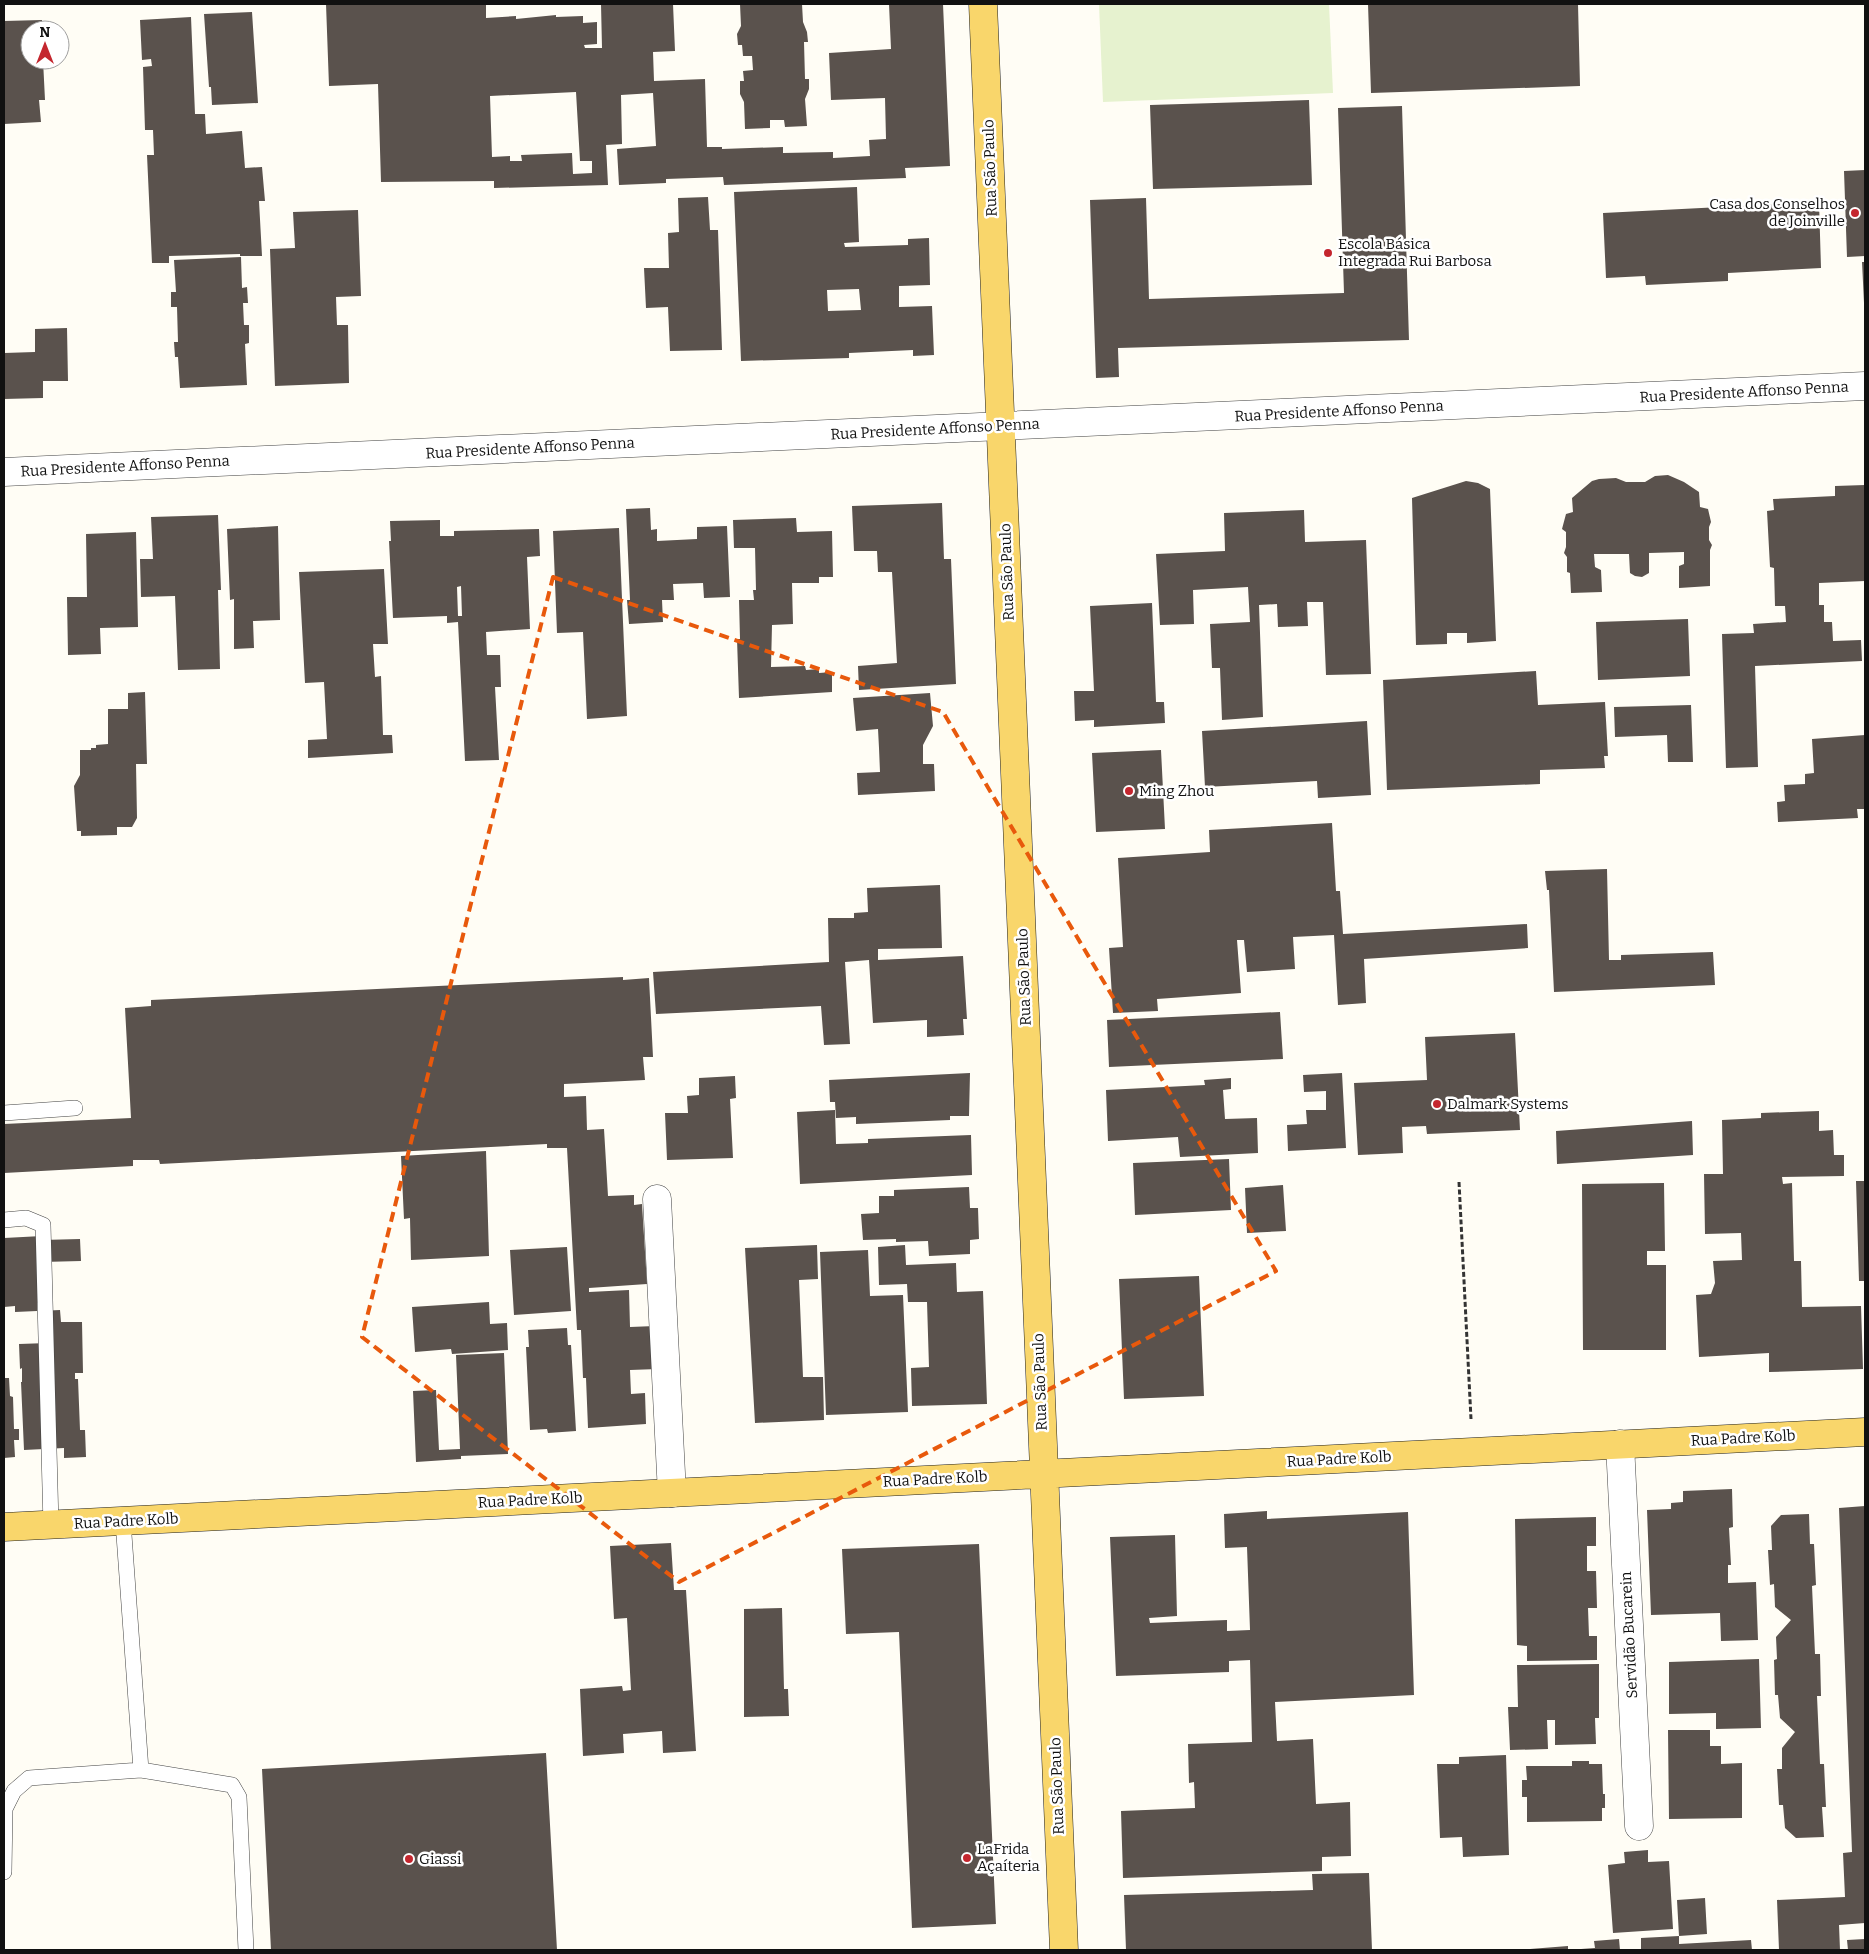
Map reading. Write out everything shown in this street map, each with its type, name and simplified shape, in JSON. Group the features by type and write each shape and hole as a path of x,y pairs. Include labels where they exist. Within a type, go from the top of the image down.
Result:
{"main road":[{"name":"Rua São Paulo","path":"983,4 1064,1950"},
{"name":"Rua Padre Kolb","path":"4,1527 1865,1432"}],"street":[{"name":"Rua Presidente Affonso Penna","path":"4,472 1865,386"},
{"path":"657,1199 672,1493"},
{"name":"Servidão Bucarein","path":"1620,1444 1639,1826"}],"lane":[{"path":"4,1113 75,1108"},
{"path":"4,1220 26,1218 43,1224 50,1525"},
{"path":"123,1521 141,1770"},
{"path":"4,1872 5,1809 14,1791 28,1778 141,1770 232,1785 239,1797 246,1950"}],"path":[{"path":"1460,1182 1473,1452"}],"highlighted area":[{"path":"553,577 943,712 1276,1271 679,1582 362,1337"}],"green space":[{"path":"1099,4 1329,4 1333,93 1103,102"}],"building":[{"path":"326,4 486,4 486,18 516,16 516,19 556,15 556,17 583,16 583,23 597,22 597,44 584,45 585,48 602,48 601,4 673,4 675,51 653,52 654,81 705,79 707,147 722,147 722,149 783,147 783,153 833,152 833,158 870,156 869,140 886,139 885,98 831,100 829,53 891,49 889,4 943,4 950,166 905,168 906,178 724,185 723,177 666,179 666,183 619,185 617,149 656,146 653,93 621,95 622,144 606,145 608,185 494,188 494,181 381,182 378,84 329,86","holes":["576,92 580,161 592,161 592,173 573,174 572,153 521,155 522,161 510,161 510,156 492,157 490,96"]},
{"path":"740,4 802,4 803,22 808,42 804,42 805,79 809,79 809,89 805,99 807,126 785,127 784,120 770,120 770,128 745,129 744,102 740,94 740,81 744,81 743,71 753,70 752,56 743,56 742,45 738,45 737,34 741,26"},
{"path":"1368,4 1578,4 1580,86 1371,93"},
{"path":"252,12 258,103 212,105 204,14"},
{"path":"191,17 195,114 205,114 206,134 242,131 245,168 262,167 265,201 259,201 262,256 240,256 240,254 169,256 169,263 152,263 147,155 154,155 153,130 145,130 143,67 152,66 151,59 142,60 140,20"},
{"path":"4,21 20,21 20,70 44,70 45,100 39,100 41,122 4,124"},
{"path":"1309,100 1312,185 1153,189 1150,105"},
{"path":"1402,106 1409,340 1118,348 1119,377 1096,378 1090,200 1146,198 1149,299 1344,293 1338,108"},
{"name":"Casa dos Conselhos de Joinville","path":"1865,170 1865,256 1847,257 1844,171"},
{"path":"857,187 859,242 844,243 845,247 908,245 908,239 929,238 930,285 899,286 899,307 932,306 934,355 913,356 913,350 849,353 849,358 741,361 734,192","holes":["859,289 861,310 828,311 827,290"]},
{"path":"708,197 710,230 718,230 722,350 670,351 668,307 646,308 644,268 669,268 668,233 679,232 678,198"},
{"path":"1819,202 1821,268 1728,273 1728,281 1646,285 1645,276 1606,278 1603,213"},
{"path":"358,210 361,296 336,297 337,325 348,325 349,383 275,386 270,249 295,248 293,212"},
{"path":"241,257 242,288 247,287 248,303 243,303 244,325 249,325 249,343 245,344 247,385 180,388 178,357 175,357 174,342 178,342 177,307 171,307 171,292 176,292 174,260"},
{"name":"Casa dos Conselhos de Joinville","path":"1862,262 1865,262 1865,303 1864,303"},
{"path":"67,328 68,381 43,381 43,398 4,399 4,353 35,352 35,329"},
{"path":"1668,475 1684,482 1699,492 1700,507 1708,509 1711,522 1709,540 1712,545 1710,550 1710,586 1679,588 1679,566 1684,564 1684,552 1649,553 1649,573 1642,577 1630,573 1629,554 1594,554 1595,567 1601,570 1602,592 1571,593 1570,573 1567,572 1567,557 1564,553 1566,532 1562,529 1566,514 1573,512 1572,498 1592,481 1599,479 1616,478 1626,482 1645,482 1655,476"},
{"path":"1466,481 1478,483 1490,489 1496,641 1467,643 1467,633 1447,633 1447,644 1416,645 1412,498"},
{"path":"1865,485 1865,581 1819,583 1819,605 1824,605 1824,622 1832,622 1833,641 1861,640 1862,661 1755,666 1758,767 1726,768 1722,634 1754,633 1753,624 1786,622 1785,606 1775,606 1774,568 1770,567 1767,511 1774,510 1773,499 1835,496 1835,486"},
{"path":"942,503 944,559 951,559 956,684 859,690 858,666 897,663 892,572 878,572 877,551 854,551 852,506"},
{"path":"650,508 651,530 657,529 657,541 697,539 697,527 727,526 730,597 704,598 703,583 673,584 674,600 662,600 663,622 629,624 627,600 630,600 626,509"},
{"path":"1304,510 1305,542 1366,540 1371,674 1326,675 1323,602 1307,602 1308,626 1278,627 1277,604 1259,605 1263,717 1222,720 1220,668 1212,668 1210,624 1250,622 1248,587 1193,590 1194,624 1160,625 1156,554 1225,551 1224,513"},
{"path":"218,515 221,590 218,590 220,669 178,670 175,596 141,597 140,559 153,559 151,517"},
{"path":"796,518 797,532 832,531 833,577 819,577 819,583 792,583 793,624 772,625 771,667 805,666 806,670 819,669 819,673 832,672 832,692 739,698 737,639 740,639 739,600 754,600 753,590 756,590 755,548 734,548 733,520"},
{"path":"440,520 440,536 454,536 454,531 539,529 540,556 527,557 530,629 486,632 487,655 500,655 501,687 495,687 499,760 465,761 458,622 447,623 447,616 393,618 389,541 391,541 390,521","holes":["461,586 462,616 458,616 457,587"]},
{"path":"278,526 280,620 253,621 254,648 234,649 234,599 230,600 227,529"},
{"path":"619,528 627,716 587,719 583,632 557,633 553,531"},
{"path":"136,532 138,627 100,628 101,654 68,655 67,597 87,597 86,534"},
{"path":"384,569 388,644 373,644 375,677 381,676 383,735 392,735 393,753 308,758 308,740 327,739 324,682 305,683 299,572"},
{"path":"1152,603 1156,702 1164,702 1165,723 1094,727 1094,720 1075,721 1074,691 1094,691 1090,606"},
{"path":"1688,619 1690,676 1598,680 1596,622"},
{"path":"1536,671 1538,705 1605,702 1608,756 1604,756 1605,768 1540,770 1540,784 1387,790 1383,680"},
{"path":"145,692 147,764 136,764 137,818 132,827 117,827 117,835 81,836 81,831 77,831 74,786 80,775 80,750 91,750 91,748 96,748 96,745 108,744 108,709 128,709 128,693"},
{"path":"930,693 933,726 923,745 923,764 934,764 935,791 858,795 857,773 880,772 879,748 878,729 856,731 853,698"},
{"path":"1691,705 1693,762 1668,762 1667,735 1615,737 1614,707"},
{"path":"1367,721 1371,795 1318,798 1317,781 1205,787 1202,731"},
{"path":"1865,735 1865,809 1857,809 1858,818 1778,822 1777,802 1785,801 1784,785 1805,784 1805,774 1814,773 1812,739"},
{"name":"Ming Zhou","path":"1161,750 1165,829 1096,832 1092,753"},
{"path":"1332,823 1336,891 1340,891 1343,934 1527,924 1528,948 1364,959 1366,1003 1338,1005 1334,935 1293,937 1295,969 1247,972 1244,940 1237,940 1241,993 1157,999 1158,1011 1113,1013 1109,948 1123,947 1118,858 1210,852 1209,830"},
{"path":"1607,869 1609,960 1621,960 1621,955 1713,952 1715,985 1554,992 1549,890 1547,890 1545,871"},
{"path":"940,885 942,948 878,949 878,960 963,956 967,1019 963,1019 964,1035 927,1037 927,1020 873,1023 869,960 845,962 850,1044 824,1045 821,1006 656,1014 653,972 829,962 828,918 854,918 854,913 868,912 867,888"},
{"path":"623,977 623,980 649,978 653,1057 643,1057 645,1080 564,1084 564,1097 586,1096 587,1130 604,1129 608,1196 634,1195 634,1205 642,1204 647,1284 589,1288 589,1292 629,1290 630,1327 655,1326 658,1369 630,1370 631,1394 645,1393 646,1424 588,1428 586,1378 583,1378 581,1330 577,1330 567,1148 547,1148 547,1144 160,1164 159,1160 133,1160 133,1166 4,1173 4,1124 131,1118 125,1008 151,1006 151,1000"},
{"path":"1280,1012 1283,1059 1109,1067 1107,1020"},
{"name":"Dalmark Systems","path":"1515,1033 1520,1130 1427,1134 1426,1126 1402,1127 1403,1153 1358,1155 1354,1083 1427,1080 1425,1037"},
{"path":"970,1073 969,1116 950,1116 950,1120 856,1124 856,1117 836,1118 835,1102 830,1102 829,1080"},
{"path":"1342,1073 1346,1148 1288,1151 1287,1125 1307,1124 1306,1110 1326,1110 1326,1091 1304,1092 1303,1075"},
{"path":"735,1076 736,1098 730,1099 733,1158 667,1160 665,1113 688,1113 687,1096 699,1095 699,1078"},
{"path":"1231,1078 1231,1089 1223,1090 1225,1119 1257,1118 1258,1153 1180,1157 1178,1137 1108,1141 1106,1090 1205,1085 1204,1080"},
{"path":"835,1110 836,1144 868,1143 868,1139 971,1135 972,1175 800,1184 797,1112"},
{"path":"1819,1111 1819,1131 1833,1130 1834,1155 1844,1155 1844,1176 1782,1177 1783,1184 1792,1183 1794,1261 1801,1261 1802,1307 1861,1306 1863,1369 1769,1372 1769,1353 1699,1357 1696,1295 1711,1294 1715,1283 1713,1261 1742,1260 1741,1233 1705,1234 1704,1174 1723,1174 1722,1120 1761,1118 1761,1113"},
{"path":"1692,1121 1693,1155 1557,1164 1556,1131"},
{"path":"486,1151 489,1256 411,1260 410,1218 404,1219 401,1156"},
{"path":"1229,1159 1231,1210 1135,1215 1133,1163"},
{"path":"1856,1181 1865,1181 1865,1281 1859,1281"},
{"path":"1664,1183 1665,1251 1647,1251 1647,1265 1666,1265 1666,1350 1583,1350 1582,1184"},
{"path":"1283,1185 1286,1231 1247,1233 1245,1188"},
{"path":"969,1187 970,1208 978,1208 979,1239 970,1240 970,1254 929,1256 928,1241 896,1242 896,1239 863,1240 861,1214 879,1213 879,1196 894,1196 894,1190"},
{"path":"42,1236 42,1240 80,1239 81,1261 42,1262 42,1303 37,1303 37,1311 15,1312 15,1306 4,1307 4,1238"},
{"path":"817,1245 818,1279 799,1280 803,1377 823,1377 824,1420 755,1423 745,1248"},
{"path":"905,1245 906,1265 956,1263 957,1292 983,1291 987,1404 912,1406 911,1368 929,1367 927,1302 908,1302 907,1284 879,1285 878,1247"},
{"path":"567,1247 571,1311 514,1315 510,1250"},
{"path":"868,1250 870,1296 903,1295 908,1412 826,1415 820,1252"},
{"path":"1199,1276 1204,1396 1124,1399 1119,1279"},
{"path":"489,1302 490,1324 507,1323 508,1350 452,1354 451,1349 415,1352 412,1307"},
{"path":"60,1310 61,1322 82,1322 83,1373 75,1373 75,1379 78,1379 80,1430 85,1430 86,1457 64,1458 64,1448 24,1450 22,1368 20,1369 19,1344 48,1343 38,1311"},
{"path":"567,1328 568,1345 571,1345 576,1431 548,1433 547,1429 530,1430 526,1347 529,1347 528,1330"},
{"path":"504,1353 508,1454 461,1456 461,1459 416,1462 413,1391 436,1390 439,1450 460,1449 456,1355"},
{"path":"4,1378 9,1378 10,1396 13,1397 14,1429 19,1429 19,1440 14,1440 15,1457 4,1458"},
{"path":"1732,1489 1733,1527 1729,1528 1731,1565 1728,1565 1728,1583 1756,1582 1758,1640 1721,1641 1720,1613 1651,1615 1647,1510 1671,1509 1671,1503 1683,1502 1683,1491"},
{"path":"1865,1506 1865,1923 1839,1925 1840,1950 1779,1950 1777,1900 1845,1897 1843,1853 1852,1852 1839,1508"},
{"path":"1267,1511 1267,1519 1408,1512 1414,1695 1275,1702 1277,1741 1313,1739 1316,1804 1350,1802 1351,1856 1322,1857 1322,1871 1123,1878 1121,1811 1195,1808 1194,1782 1189,1783 1188,1744 1252,1742 1250,1660 1229,1661 1229,1672 1116,1676 1110,1537 1175,1535 1177,1616 1149,1618 1150,1623 1227,1620 1227,1631 1250,1630 1247,1547 1225,1548 1224,1514"},
{"path":"1809,1514 1810,1544 1814,1544 1816,1585 1812,1586 1815,1654 1820,1654 1821,1696 1817,1696 1820,1764 1824,1764 1826,1807 1822,1807 1824,1837 1796,1838 1785,1828 1783,1805 1779,1805 1777,1769 1782,1769 1782,1748 1795,1732 1780,1718 1778,1695 1775,1695 1774,1660 1777,1659 1776,1637 1791,1620 1775,1607 1774,1584 1770,1585 1768,1550 1772,1550 1771,1526 1781,1515"},
{"path":"1596,1517 1596,1546 1587,1546 1587,1571 1596,1571 1597,1608 1588,1608 1589,1636 1597,1636 1597,1660 1527,1661 1527,1646 1517,1645 1515,1519"},
{"path":"671,1543 674,1590 686,1590 696,1751 663,1753 662,1731 623,1734 624,1753 583,1756 580,1689 622,1686 623,1691 631,1690 627,1618 614,1619 610,1546"},
{"path":"979,1544 996,1924 912,1928 899,1632 846,1634 842,1549"},
{"path":"782,1608 784,1689 788,1689 789,1716 744,1717 744,1609"},
{"path":"1759,1659 1761,1728 1716,1729 1716,1713 1669,1714 1669,1662"},
{"path":"1599,1664 1599,1718 1595,1718 1596,1744 1555,1745 1555,1720 1547,1720 1548,1749 1510,1750 1508,1707 1518,1707 1517,1665"},
{"path":"1668,1730 1710,1730 1710,1746 1721,1746 1721,1764 1742,1763 1742,1818 1669,1819"},
{"name":"Giassi","path":"546,1753 557,1950 271,1950 262,1769"},
{"path":"1506,1755 1509,1855 1463,1857 1462,1837 1440,1838 1437,1764 1459,1764 1459,1757"},
{"path":"1572,1761 1589,1761 1589,1764 1602,1764 1605,1808 1602,1808 1602,1821 1527,1822 1527,1797 1522,1797 1522,1780 1527,1780 1526,1766 1572,1766"},
{"path":"1648,1850 1648,1862 1669,1861 1673,1929 1613,1933 1608,1865 1625,1863 1624,1852"},
{"path":"1369,1873 1372,1950 1126,1950 1124,1895 1313,1890 1312,1874"},
{"path":"1705,1898 1707,1934 1679,1936 1677,1900"},
{"path":"1679,1936 1679,1944 1751,1940 1752,1950 1641,1950 1641,1938"},
{"path":"1619,1939 1620,1950 1581,1950 1595,1948 1594,1941"},
{"path":"1865,1939 1865,1950 1848,1950 1847,1940"},
{"path":"1568,1946 1568,1950 1530,1950 1530,1949"}],"place":[{"name":"Casa dos Conselhos de Joinville","path":"1855,213"},
{"name":"Escola Básica Integrada Rui Barbosa","path":"1328,253"},
{"name":"Ming Zhou","path":"1129,791"},
{"name":"Dalmark Systems","path":"1437,1104"},
{"name":"LaFrida Açaíteria","path":"967,1858"},
{"name":"Giassi","path":"409,1859"}]}
